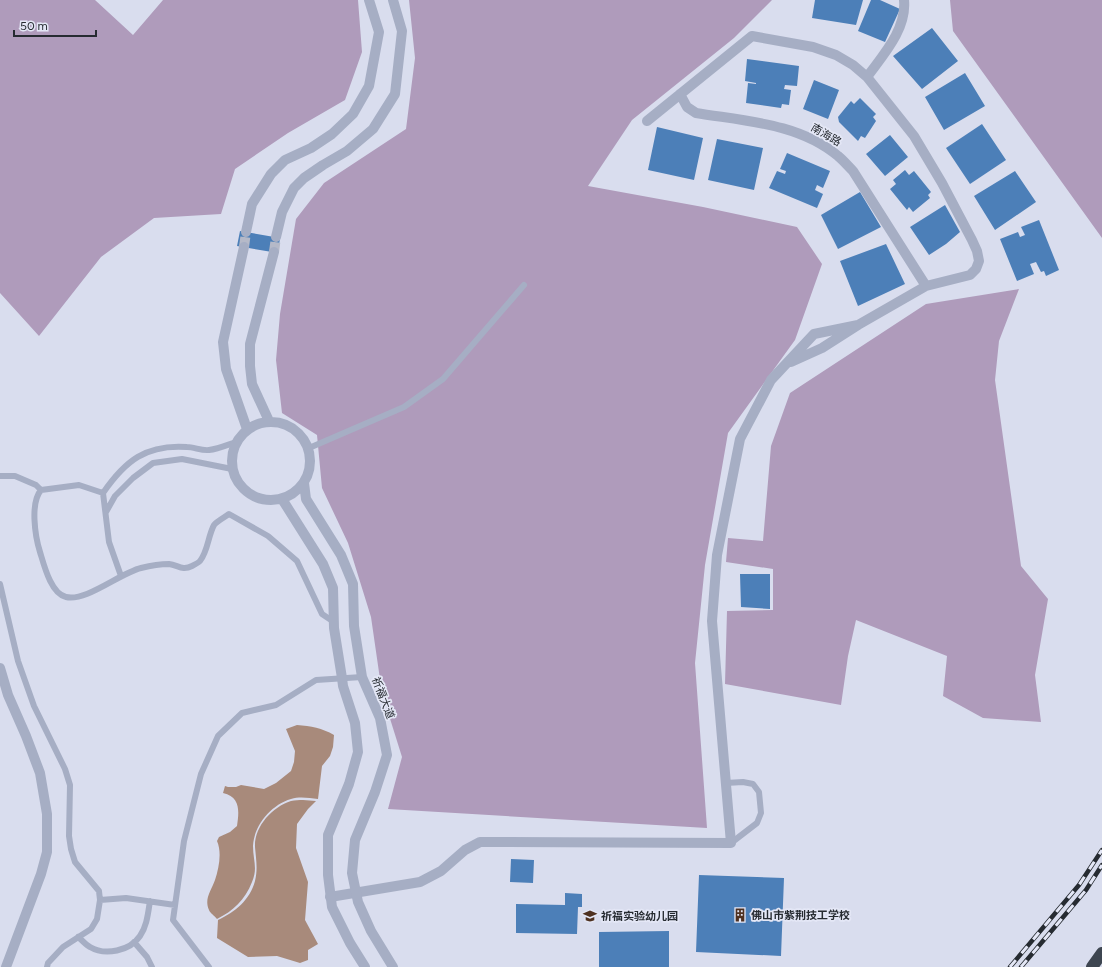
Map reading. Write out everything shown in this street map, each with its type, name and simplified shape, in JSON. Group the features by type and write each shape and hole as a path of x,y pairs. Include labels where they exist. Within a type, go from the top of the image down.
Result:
{"highway":[{"path":"1092,967 1102,952"}],"street":[{"path":"246,232 252,204 271,174 285,160 311,148 332,134 353,114 369,86 379,32 369,0"},
{"path":"276,237 282,212 294,188 304,178 347,151 373,128 395,94 402,31 393,0"},
{"path":"867,77 888,48 900,26 905,5 904,0"},
{"path":"647,121 752,36 813,46 836,55 853,65 867,77 914,136 942,183 977,251 979,261 976,269 970,275 926,286 858,325 822,348 787,364"},
{"name":"南海路","path":"680,94 687,107 696,113 780,127 820,143 838,156 853,171 926,286"},
{"path":"244,247 223,342 226,369 247,429"},
{"path":"269,421 252,384 250,344 274,252"},
{"path":"330,897 420,882 441,871 465,850 480,842 731,843 712,621 717,555 740,439 771,380 814,334 858,325"},
{"path":"269,421 283,422 299,432 307,443 311,456 310,470 304,483 295,492 282,499 274,500 260,499 247,492 238,482 232,469 232,455 236,442 244,431 256,424 269,421"},
{"name":"祈福大道","path":"304,483 306,499 341,555 353,584 354,626 362,676 380,718 387,756 375,792 355,840 352,873 358,902 371,932 393,967"},
{"path":"282,499 323,564 332,588 334,622 343,686 356,723 358,752 349,784 328,834 328,875 332,907 350,943 365,967"},
{"path":"0,668 3,691 40,773 47,814 47,852 41,874 6,967"}],"lane":[{"path":"308,448 404,407 443,379 500,311 524,285"},
{"path":"121,576 109,542 106,512 102,493 112,479 124,467 139,456 160,448 188,447 208,450 236,442"},
{"path":"106,512 115,496 133,478 153,463 182,459 232,469"},
{"path":"0,476 15,476 36,485 41,490"},
{"path":"102,493 79,485 41,490 37,496 35,507 37,541 46,572 56,592 66,597 80,596 141,568 169,564 186,568 199,562 207,548 214,524 229,514 268,536 297,562 322,614 334,622"},
{"path":"0,584 18,662 34,706 65,769 70,785 69,836 75,862 99,890 100,900 97,919 90,929 63,947 48,963 47,967"},
{"path":"208,967 173,920 184,841 201,774 218,736 242,713 276,705 316,680 362,676"},
{"path":"726,784 743,782 753,784 759,792 760,799 761,813 757,823 731,843"},
{"path":"100,900 126,898 175,905"},
{"path":"78,937 90,947 102,951 116,951 131,946 140,936 148,918 150,901"},
{"path":"134,942 147,957 152,967"}],"shaded area":[{"path":"0,0 95,0 133,35 163,0 358,0 362,52 345,100 288,133 235,169 221,214 154,218 101,257 39,336 0,293"},
{"path":"409,0 772,0 734,38 632,120 588,186 703,207 797,227 822,264 795,340 728,433 705,565 695,663 707,828 388,809 402,757 382,693 371,617 348,543 322,488 317,435 282,413 276,360 280,314 296,219 324,183 406,129 415,58"},
{"path":"950,0 1102,0 1102,238 953,31"},
{"path":"1019,289 999,341 995,380 1021,566 1048,599 1035,675 1041,722 983,718 943,696 947,656 856,620 848,656 841,705 725,684 727,611 773,610 773,569 726,562 728,538 763,541 771,446 790,393 926,304"},
{"path":"297,725 316,728 334,735 333,747 330,756 322,766 318,799 301,797 294,798 284,802 270,811 260,823 254,838 253,846 255,872 249,888 238,904 217,919 210,911 207,902 219,865 220,855 217,841 219,837 230,832 237,826 238,816 238,806 236,802 229,795 223,793 225,786 236,787 241,785 264,789 276,783 291,771 295,751 286,729"},
{"path":"292,801 316,801 297,824 296,848 308,882 305,920 318,944 308,950 308,960 300,963 277,956 248,957 217,938 218,920 241,905 246,900 253,888 256,872 255,840 261,825 277,808"}],"building":[{"path":"815,0 863,0 856,25 812,18"},
{"path":"871,0 880,0 900,9 885,42 858,31"},
{"path":"932,28 958,61 922,89 893,56"},
{"path":"747,59 799,66 797,86 785,85 784,89 791,90 789,105 782,104 781,108 746,103 748,83 756,84 745,81"},
{"path":"965,73 985,106 944,130 925,97"},
{"path":"814,80 839,90 828,119 803,109"},
{"path":"860,98 876,114 873,117 876,121 865,138 861,136 858,141 839,122 838,117 851,101 854,104"},
{"path":"982,124 1006,160 970,184 946,148"},
{"path":"657,127 703,138 694,180 648,170"},
{"path":"890,135 908,157 885,176 866,154"},
{"path":"717,139 763,148 754,190 708,180"},
{"path":"787,153 830,171 823,188 817,185 815,190 823,194 817,208 769,188 777,171 785,174 786,171 780,169"},
{"path":"905,170 909,175 914,171 931,192 928,195 930,198 913,212 909,207 907,210 890,189 896,184 893,180"},
{"path":"1015,171 1036,202 995,230 974,196"},
{"path":"860,192 881,227 838,249 821,215"},
{"path":"945,205 960,232 946,244 929,255 910,227"},
{"path":"1039,220 1059,270 1046,276 1044,271 1041,272 1036,262 1030,264 1034,274 1017,281 1000,239 1018,232 1020,237 1025,235 1021,227"},
{"path":"240,231 280,238 278,253 237,246"},
{"path":"886,244 905,284 858,306 840,261"},
{"path":"740,574 770,574 770,609 741,607"},
{"path":"511,859 534,860 533,883 510,882"},
{"name":"佛山市紫荆技工学校","path":"699,875 784,878 781,956 696,952"},
{"path":"565,893 582,894 582,907 578,907 577,934 516,933 516,904 565,905"},
{"path":"669,931 669,967 599,967 599,932"}],"tunnel":[{"path":"244,247 246,232"},
{"path":"274,252 276,237"}],"railway":[{"path":"1010,967 1079,885 1102,850"},
{"path":"1021,967 1086,890 1102,865"}],"place":[{"name":"佛山市紫荆技工学校","path":"740,915"},
{"name":"祈福实验幼儿园","path":"590,916"}]}
